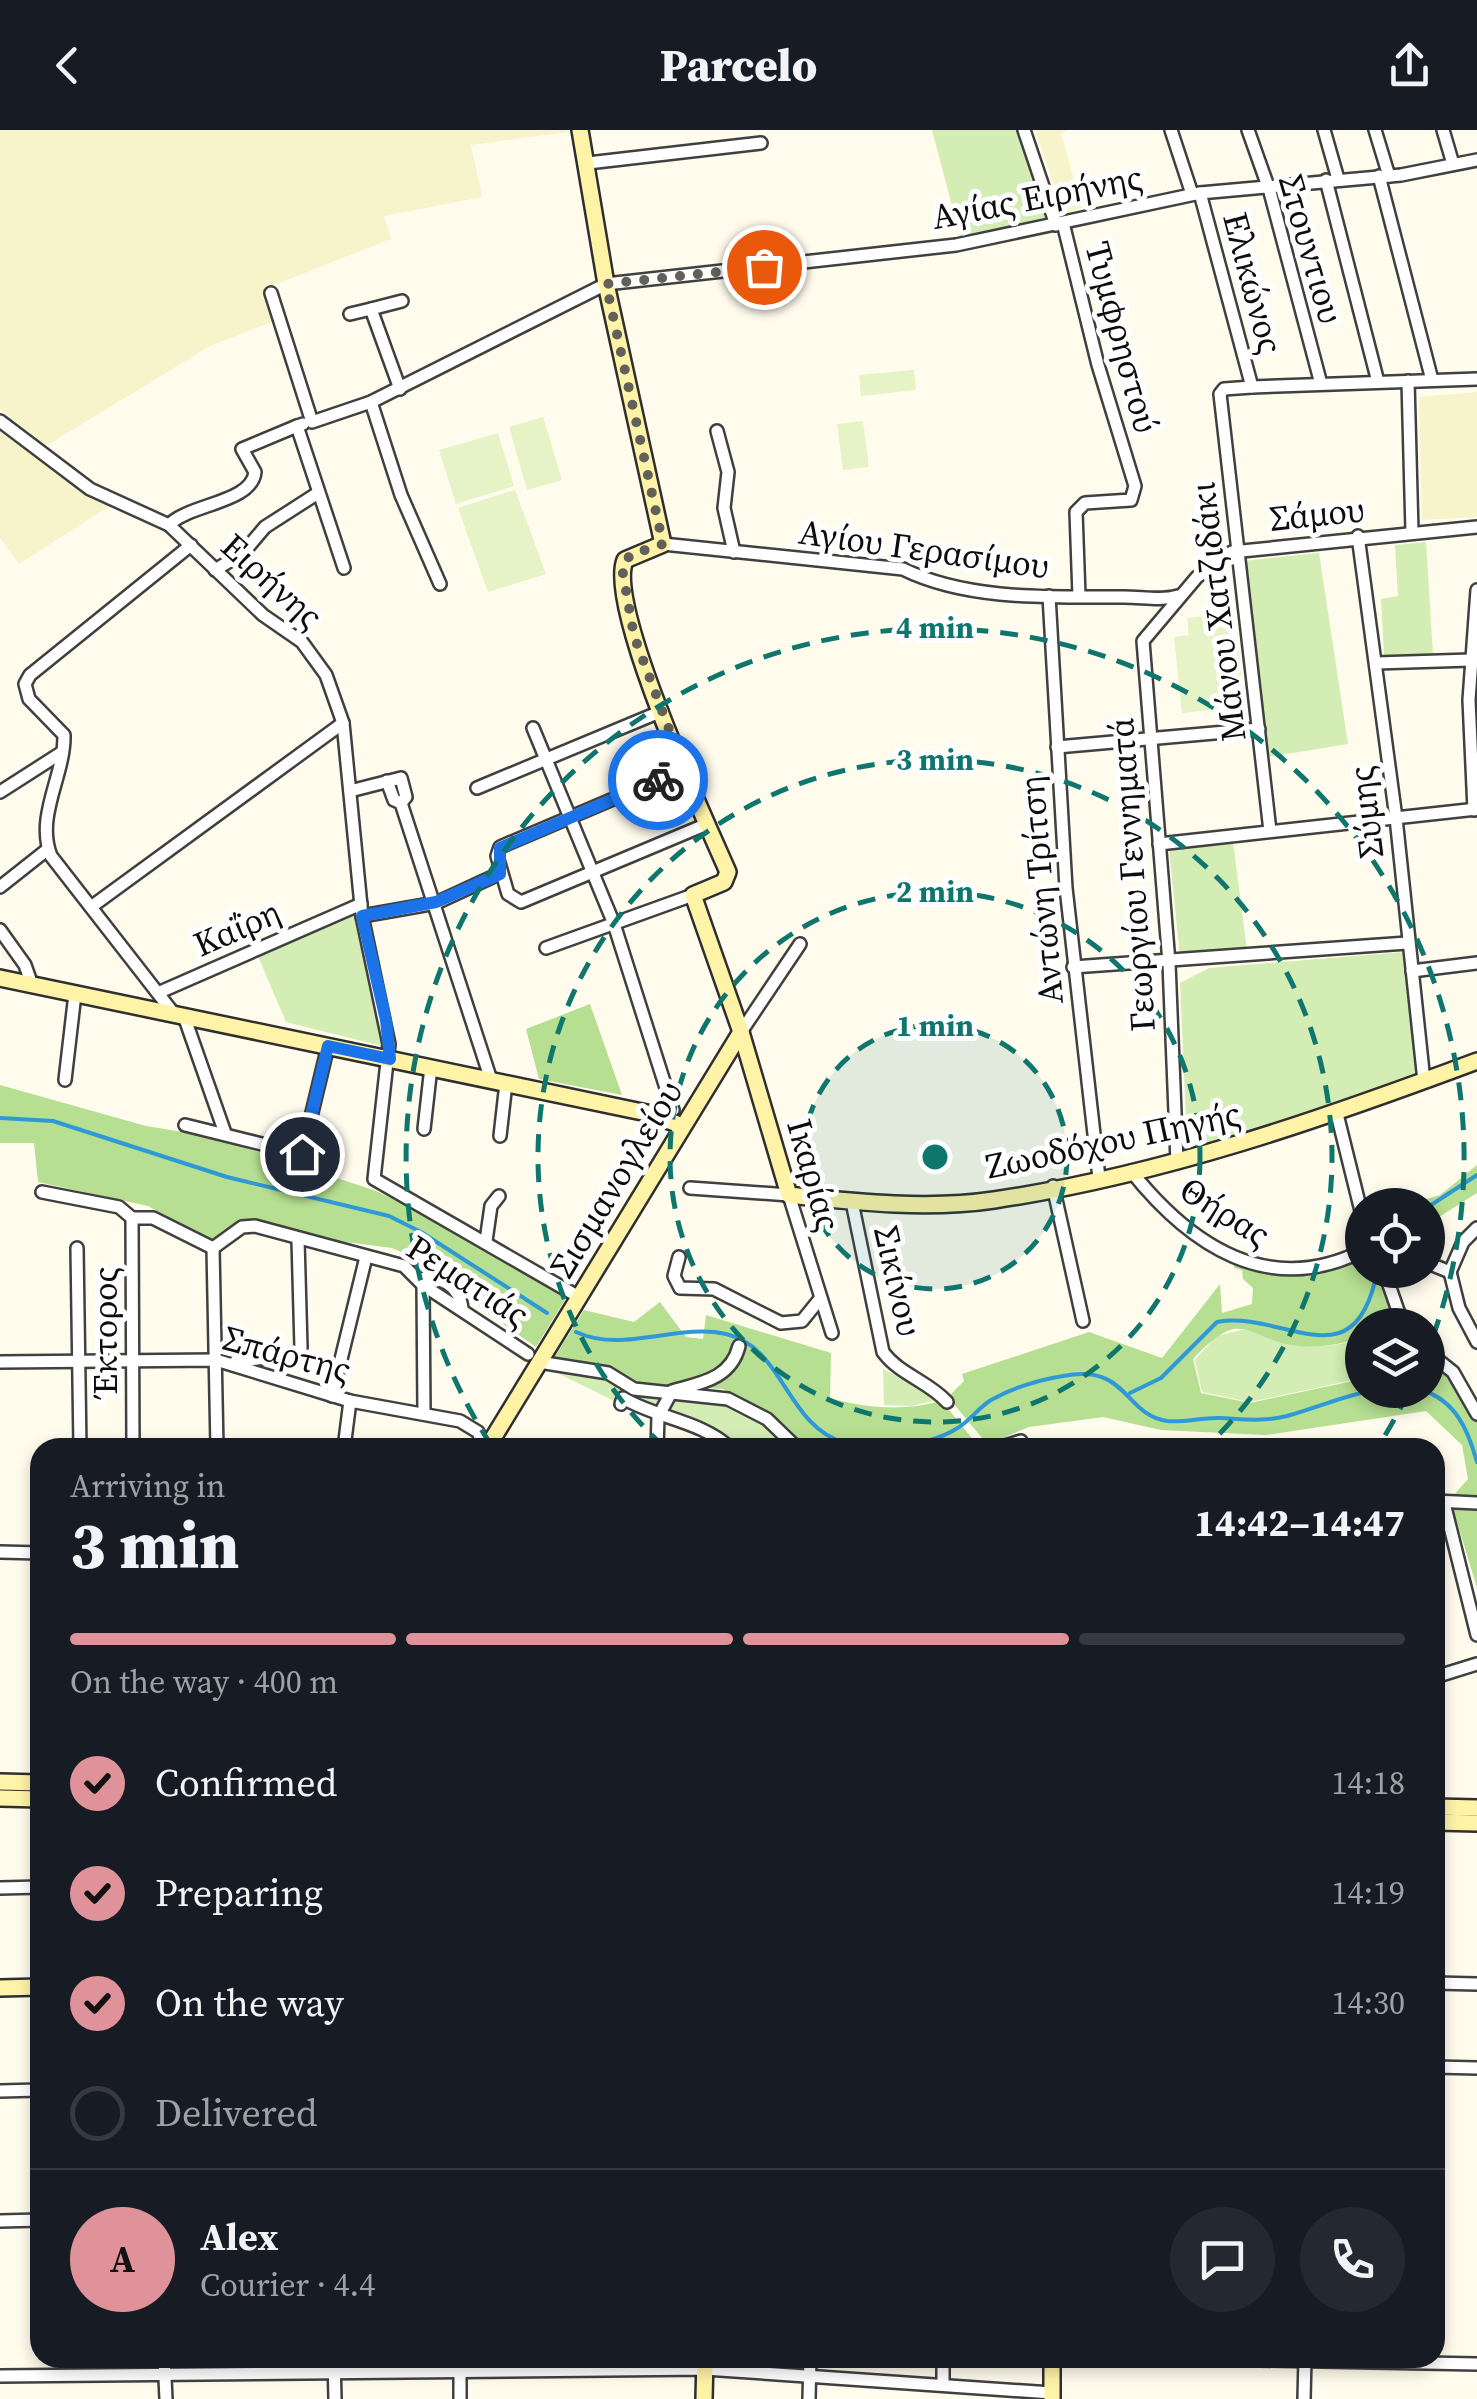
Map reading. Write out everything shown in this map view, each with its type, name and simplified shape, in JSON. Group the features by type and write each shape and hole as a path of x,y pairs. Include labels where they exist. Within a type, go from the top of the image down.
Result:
{"street":[{"path":"546,948 693,895 724,882 728,875 634,636 622,568 630,555 663,544 606,284 580,130"},
{"name":"Τυμφρηστού","path":"1024,130 1060,224 1135,486 1130,500 1085,503 1076,512 1079,596"},
{"name":"Ελικώνος","path":"1171,130 1196,193 1252,387"},
{"name":"Στουντιου","path":"1248,130 1321,384"},
{"path":"1324,130 1378,382"},
{"path":"1375,130 1432,380"},
{"path":"1443,130 1453,164"},
{"path":"588,164 761,143"},
{"name":"Αγίας Ειρήνης","path":"606,284 956,245 1196,193 1384,176 1477,160"},
{"path":"168,525 180,512 215,504 249,486 255,472 242,448 371,402 606,284"},
{"path":"270,293 312,422"},
{"path":"350,314 402,301"},
{"path":"371,309 400,388"},
{"path":"1252,387 1477,379"},
{"path":"1408,382 1412,532"},
{"name":"Μάνου Χατζιδάκι","path":"1252,387 1224,389 1220,394 1270,832"},
{"path":"371,402 401,496 440,584"},
{"name":"Ειρήνης","path":"0,421 90,489 168,525 311,651 326,675 343,723 361,910 386,1020 390,1059 376,1183 486,1240"},
{"path":"297,426 344,568"},
{"path":"717,431 728,472 724,508 734,552"},
{"path":"215,570 242,554 266,527 318,493"},
{"name":"Σάμου","path":"1178,596 1210,566 1238,550 1477,527"},
{"name":"Σύμης","path":"1358,536 1396,818 1424,1081"},
{"name":"Αγίου Γερασίμου","path":"663,544 903,569 931,582 963,588 1050,596 1178,596"},
{"path":"160,992 90,907 48,848 48,810 64,739 60,728 29,699 26,678 191,545"},
{"path":"1159,844 1475,809 1473,665 1477,590"},
{"name":"Αντώνη Τρίτση","path":"1050,596 1073,968 1099,1178"},
{"name":"Γεωργίου Γεννηματά","path":"1176,1162 1169,963 1143,641 1178,596"},
{"path":"1376,663 1473,665"},
{"path":"477,788 662,711"},
{"path":"90,907 343,723"},
{"path":"0,978 681,1118 614,924 532,728"},
{"path":"1058,747 1259,729"},
{"path":"0,792 60,753"},
{"path":"684,769 500,848 500,874 508,894 516,902 707,824"},
{"path":"350,791 401,778 406,798 401,803"},
{"path":"387,781 394,800 401,803 498,1081 500,1136"},
{"path":"0,887 48,848"},
{"path":"361,910 436,902 500,874"},
{"name":"Ικαρίας","path":"693,895 741,1032 832,1333"},
{"name":"Καΐρη","path":"225,1133 179,1015 160,992 361,910"},
{"path":"0,930 25,965 32,985"},
{"path":"1073,968 1408,943"},
{"name":"Σισμανογλείου","path":"490,1438 533,1358 579,1297 669,1149 681,1118 800,944"},
{"path":"1412,972 1477,963"},
{"path":"65,1080 75,994"},
{"path":"185,1126 302,1154 328,1046"},
{"name":"Ζωοδόχου Πηγής","path":"690,1188 852,1202 994,1200 1176,1162 1338,1114 1477,1061"},
{"path":"424,1129 431,1067"},
{"path":"1338,1114 1356,1188"},
{"path":"652,1115 669,1149"},
{"name":"Θήρας","path":"1131,1171 1157,1204 1200,1237 1266,1270 1282,1272 1345,1255"},
{"path":"1053,1186 1083,1320"},
{"path":"42,1192 119,1207 132,1218 154,1218 213,1248 217,1438"},
{"path":"499,1196 491,1206 486,1240 579,1297"},
{"name":"Σικίνου","path":"852,1202 883,1352 891,1363 934,1387 947,1402"},
{"name":"Έκτορος","path":"132,1218 133,1438"},
{"name":"Ρεματιάς","path":"213,1248 242,1227 255,1226 392,1261 533,1358"},
{"path":"1477,1228 1463,1242 1450,1272 1460,1308 1477,1342"},
{"path":"231,1363 295,1354 301,1348 298,1240"},
{"path":"77,1248 80,1438"},
{"path":"332,1396 366,1257"},
{"path":"680,1257 674,1276 680,1288 714,1289 781,1324 802,1321 819,1300"},
{"path":"1445,1270 1450,1272"},
{"path":"421,1282 424,1414"},
{"path":"658,1438 658,1416 672,1390 714,1379 736,1358 739,1346"},
{"path":"533,1358 608,1373 634,1389 714,1395 749,1408 789,1438"},
{"name":"Σπάρτης","path":"0,1362 216,1360 350,1401 468,1424 478,1438"},
{"path":"1445,1366 1477,1414"},
{"path":"620,1404 623,1398 708,1438"},
{"path":"345,1438 350,1401"},
{"path":"1445,1503 1477,1503"},
{"path":"1445,1521 1477,1635"},
{"path":"0,1552 30,1553"},
{"path":"1445,1674 1477,1664"},
{"path":"0,1782 30,1783"},
{"path":"0,1798 30,1798"},
{"path":"1445,1807 1477,1808"},
{"path":"1445,1822 1477,1823"},
{"path":"0,1888 30,1887"},
{"path":"1445,1983 1477,1984"},
{"path":"0,1988 30,1987"},
{"path":"1445,2067 1477,2068"},
{"path":"0,2091 30,2090"},
{"path":"0,2221 30,2220"},
{"path":"1445,2363 1477,2364"},
{"path":"165,2368 166,2399"},
{"path":"0,2376 259,2368"},
{"path":"334,2368 335,2399"},
{"path":"397,2368 460,2372 569,2368"},
{"path":"460,2368 460,2399"},
{"path":"704,2399 705,2368"},
{"path":"740,2368 810,2378 1052,2396 1052,2368"},
{"path":"809,2399 810,2368"},
{"path":"942,2385 943,2368"},
{"path":"1304,2399 1305,2368"}],"shaded area":[{"path":"0,130 576,131 471,145 482,197 384,216 391,239 269,287 279,319 210,346 46,446 0,409"},
{"path":"1035,130 1068,130 1061,133 1082,208 1064,213"},
{"path":"1477,392 1477,517 1422,520 1419,397"},
{"path":"0,427 66,481 111,505 19,564 0,538"}],"green space":[{"path":"932,130 1019,130 1050,220 960,236"},
{"path":"914,370 916,390 861,396 859,375"},
{"path":"543,417 562,480 527,490 509,427"},
{"path":"863,421 869,467 843,470 837,424"},
{"path":"498,433 514,486 456,504 439,450"},
{"path":"515,490 546,574 488,592 458,508"},
{"path":"1426,542 1433,655 1384,656 1381,599 1398,596 1395,545"},
{"path":"1319,553 1348,744 1268,757 1242,561"},
{"path":"1228,614 1232,646 1238,646 1243,692 1237,693 1238,707 1182,713 1174,637 1189,635 1187,618"},
{"path":"1233,842 1247,950 1180,957 1169,849"},
{"path":"357,904 386,1047 286,1022 257,954"},
{"path":"1405,952 1418,1071 1413,1077 1201,1151 1187,1139 1180,983 1209,968"},
{"path":"590,1004 622,1095 539,1079 526,1029"},
{"path":"0,1085 146,1126 213,1137 376,1191 484,1243 566,1298 536,1347 483,1310 441,1269 392,1248 299,1236 253,1220 211,1240 148,1206 38,1182 34,1143 0,1143"},
{"path":"1477,1165 1477,1193 1445,1213 1445,1191"},
{"path":"1234,1261 1282,1275 1345,1262 1345,1288 1386,1288 1389,1308 1345,1308 1345,1341 1339,1343 1299,1346 1246,1330 1224,1333 1193,1359 1201,1393 1250,1403 1345,1383 1345,1408 1445,1408 1445,1370 1458,1368 1477,1399 1477,1499 1451,1498 1468,1479 1462,1445 1426,1411 1266,1435 1161,1430 1103,1417 1029,1427 1002,1438 982,1438 948,1397 964,1381 962,1374 1089,1332 1162,1358 1220,1284 1222,1313 1252,1304 1253,1288 1243,1279 1242,1270 1234,1268"},
{"path":"660,1302 686,1337 703,1339 706,1315 831,1353 830,1398 886,1407 942,1401 972,1438 797,1438 771,1416 723,1389 636,1384 612,1369 554,1358 584,1310 634,1322"},
{"path":"1250,1328 1305,1345 1345,1343 1345,1382 1250,1402 1202,1392 1195,1360 1216,1336"},
{"path":"554,1359 635,1385 723,1391 770,1417 794,1438 714,1438 651,1419 543,1366"},
{"path":"883,1369 932,1395 933,1401 911,1406 884,1405"},
{"path":"1452,1505 1477,1506 1477,1588"}],"waterway":[{"path":"0,1118 53,1121 227,1177 389,1216 421,1232 547,1313"},
{"path":"1445,1196 1477,1175"},
{"path":"1130,1393 1161,1378 1217,1322 1241,1321 1332,1335 1349,1328 1364,1311 1372,1288"},
{"path":"576,1332 612,1340 688,1332 726,1334 761,1354 810,1421 834,1438"},
{"path":"934,1438 961,1426 999,1396 1063,1376 1101,1377 1142,1410 1167,1421 1278,1418 1345,1398"},
{"path":"1445,1402 1459,1418 1477,1462"}],"way so far":[{"path":"658,780 684,769 634,636 622,568 630,555 663,544 606,284 764,267"}],"route":[{"path":"302,1154 328,1046 390,1059 386,1020 362,916 436,902 500,874 496,856 504,845 658,780"}]}
